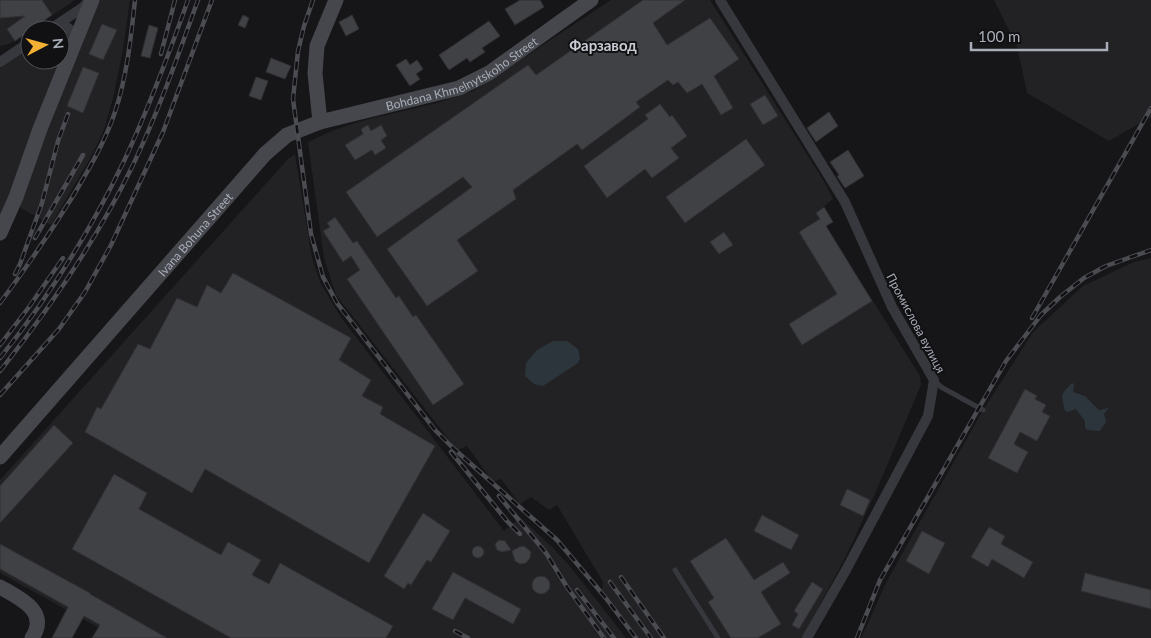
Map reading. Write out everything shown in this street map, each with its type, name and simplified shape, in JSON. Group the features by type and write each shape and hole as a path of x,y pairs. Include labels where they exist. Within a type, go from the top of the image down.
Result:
{"street":[{"path":"64,20 91,0"},
{"path":"0,233 16,197 40,128 91,0"},
{"path":"320,122 315,73 317,46 336,0"},
{"name":"Bohdana Khmelnytskoho Street","path":"320,122 459,88 489,73 591,0"},
{"name":"Промислова вулиця","path":"720,0 845,202 892,307 934,380 928,416 846,570 807,638"},
{"path":"70,30 74,37 74,46"},
{"path":"0,62 20,49"},
{"name":"Ivana Bohuna Street","path":"0,457 265,154 288,135 320,122"},
{"path":"0,587 33,609 37,625 32,638"}],"lane":[{"path":"934,380 941,387 982,410"},
{"path":"675,570 718,638"}],"shaded area":[{"path":"0,0 75,0 45,20 20,20 20,37 9,44 0,46"},
{"path":"98,0 130,0 123,50 104,130 91,157 51,225 16,205"},
{"path":"611,0 710,0 825,183 833,199 817,212 920,376 921,385 874,496 846,556 802,638 638,638 602,589 603,582 557,505 549,510 531,497 520,504 501,479 493,482 467,446 457,450 336,295 324,258 308,142 334,130 365,120 437,103 473,91"},
{"path":"994,0 1151,0 1151,117 1109,141 1027,93 1017,46"},
{"path":"20,54 20,70 58,70 0,226 0,68"},
{"path":"295,154 312,258 320,282 340,316 504,531 520,517 569,565 626,638 117,638 0,573 0,480 288,159"},
{"path":"1151,258 1151,638 861,638 886,583 908,543 983,410 1033,332 1083,286 1134,262"},
{"path":"553,341 567,341 578,349 580,358 578,363 543,386 534,384 525,376 526,363 537,350"},
{"path":"1072,383 1074,384 1073,392 1085,396 1099,410 1109,408 1104,414 1106,422 1100,431 1087,430 1085,421 1076,409 1068,412 1065,411 1062,396"}],"building":[{"path":"0,0 42,0 52,15 45,20 20,20 20,37 15,41 7,29 25,16 0,18"},
{"path":"520,0 540,0 544,7 515,25 505,9"},
{"path":"643,0 685,0 653,23 667,45 710,18 739,59 714,76 733,108 721,115 702,84 687,93 678,82 673,85 668,80 636,102 640,107 582,150 577,144 513,190 516,199 457,240 478,271 427,306 387,249 472,187 463,177 377,237 346,192 528,65 536,75"},
{"path":"243,15 249,18 245,28 238,25"},
{"path":"352,15 359,29 346,36 339,22"},
{"path":"489,21 500,36 482,48 485,52 470,62 467,58 449,70 439,55"},
{"path":"102,24 117,30 103,60 89,54"},
{"path":"149,25 158,28 150,58 141,56"},
{"path":"271,58 291,66 285,79 266,72"},
{"path":"406,59 410,65 417,60 423,69 416,74 420,79 410,86 396,65"},
{"path":"83,67 99,73 83,113 67,106"},
{"path":"256,77 268,81 261,100 249,96"},
{"path":"765,95 778,116 763,125 750,104"},
{"path":"660,104 670,117 672,115 687,136 671,148 679,158 652,178 645,169 607,198 584,166 648,119 645,115"},
{"path":"829,112 838,126 816,142 807,128"},
{"path":"368,125 371,131 381,125 387,136 381,140 386,148 375,155 372,150 355,160 345,145 363,134 361,129"},
{"path":"746,139 765,165 685,223 666,197"},
{"path":"848,150 864,176 845,188 830,162"},
{"path":"824,207 833,222 826,226 872,301 802,345 789,324 837,294 799,232 820,219 816,213"},
{"path":"335,217 353,243 357,241 396,298 399,296 413,317 416,315 464,384 433,405 347,279 360,270 351,256 343,262 323,231 330,227 327,223"},
{"path":"724,232 733,245 719,254 710,242"},
{"path":"233,273 351,338 339,360 371,380 362,396 383,407 380,414 435,446 369,563 205,469 192,493 85,432 97,407 101,409 138,344 150,349 177,298 197,307 207,285 221,293"},
{"path":"1025,389 1037,396 1035,399 1046,405 1042,412 1050,416 1037,441 1020,432 1014,444 1028,452 1017,473 988,458"},
{"path":"54,425 73,443 0,523 0,486"},
{"path":"114,474 147,493 139,509 221,555 228,542 261,560 252,575 269,584 280,563 393,626 386,638 231,638 72,549"},
{"path":"847,489 870,500 863,516 840,505"},
{"path":"423,513 450,531 431,562 427,560 411,585 408,583 404,589 384,576"},
{"path":"762,515 799,535 791,550 754,531"},
{"path":"989,527 1005,536 1001,544 1033,562 1024,578 992,559 988,567 971,557"},
{"path":"922,531 945,543 929,574 906,561"},
{"path":"726,538 754,580 783,562 790,573 761,592 781,624 758,638 731,638 708,602 714,598 690,561"},
{"path":"499,540 505,541 511,550 502,552 497,550 495,544"},
{"path":"0,544 167,638 92,638 100,625 84,616 72,638 52,638 68,607 0,569"},
{"path":"476,546 480,546 484,552 480,558 476,558 472,554 472,550"},
{"path":"524,546 531,552 530,558 526,563 520,564 515,561 512,551"},
{"path":"453,572 521,609 513,624 465,598 453,620 432,609"},
{"path":"1085,573 1151,590 1151,609 1081,591"},
{"path":"541,576 547,579 550,585 547,591 541,594 535,591 532,585 535,579"},
{"path":"812,582 823,589 799,629 792,625 798,614 794,611"}],"railway":[{"path":"0,303 38,250 73,196 106,134 123,85 135,0"},
{"path":"161,54 175,0"},
{"path":"0,358 52,287 112,185 150,100 188,0"},
{"path":"0,371 55,298 88,247 118,194 159,105 198,0"},
{"path":"0,395 59,329 85,292 111,245 163,132 212,0"},
{"path":"313,0 298,51 293,99 311,234 323,277 337,303 435,430 557,540 605,597 636,638"},
{"path":"1032,318 1151,108"},
{"path":"15,274 42,203 58,141 68,114"},
{"path":"35,238 83,155"},
{"path":"857,638 880,580 1006,361 1041,315 1084,278 1106,266 1151,250"},
{"path":"0,345 63,258"},
{"path":"451,452 507,521 520,534"},
{"path":"499,496 546,553 567,587 604,638"},
{"path":"621,577 664,638"},
{"path":"610,582 651,638"},
{"path":"577,590 614,638"},
{"path":"455,631 468,638"}],"district":[{"name":"Фарзавод","path":"603,45"}]}
